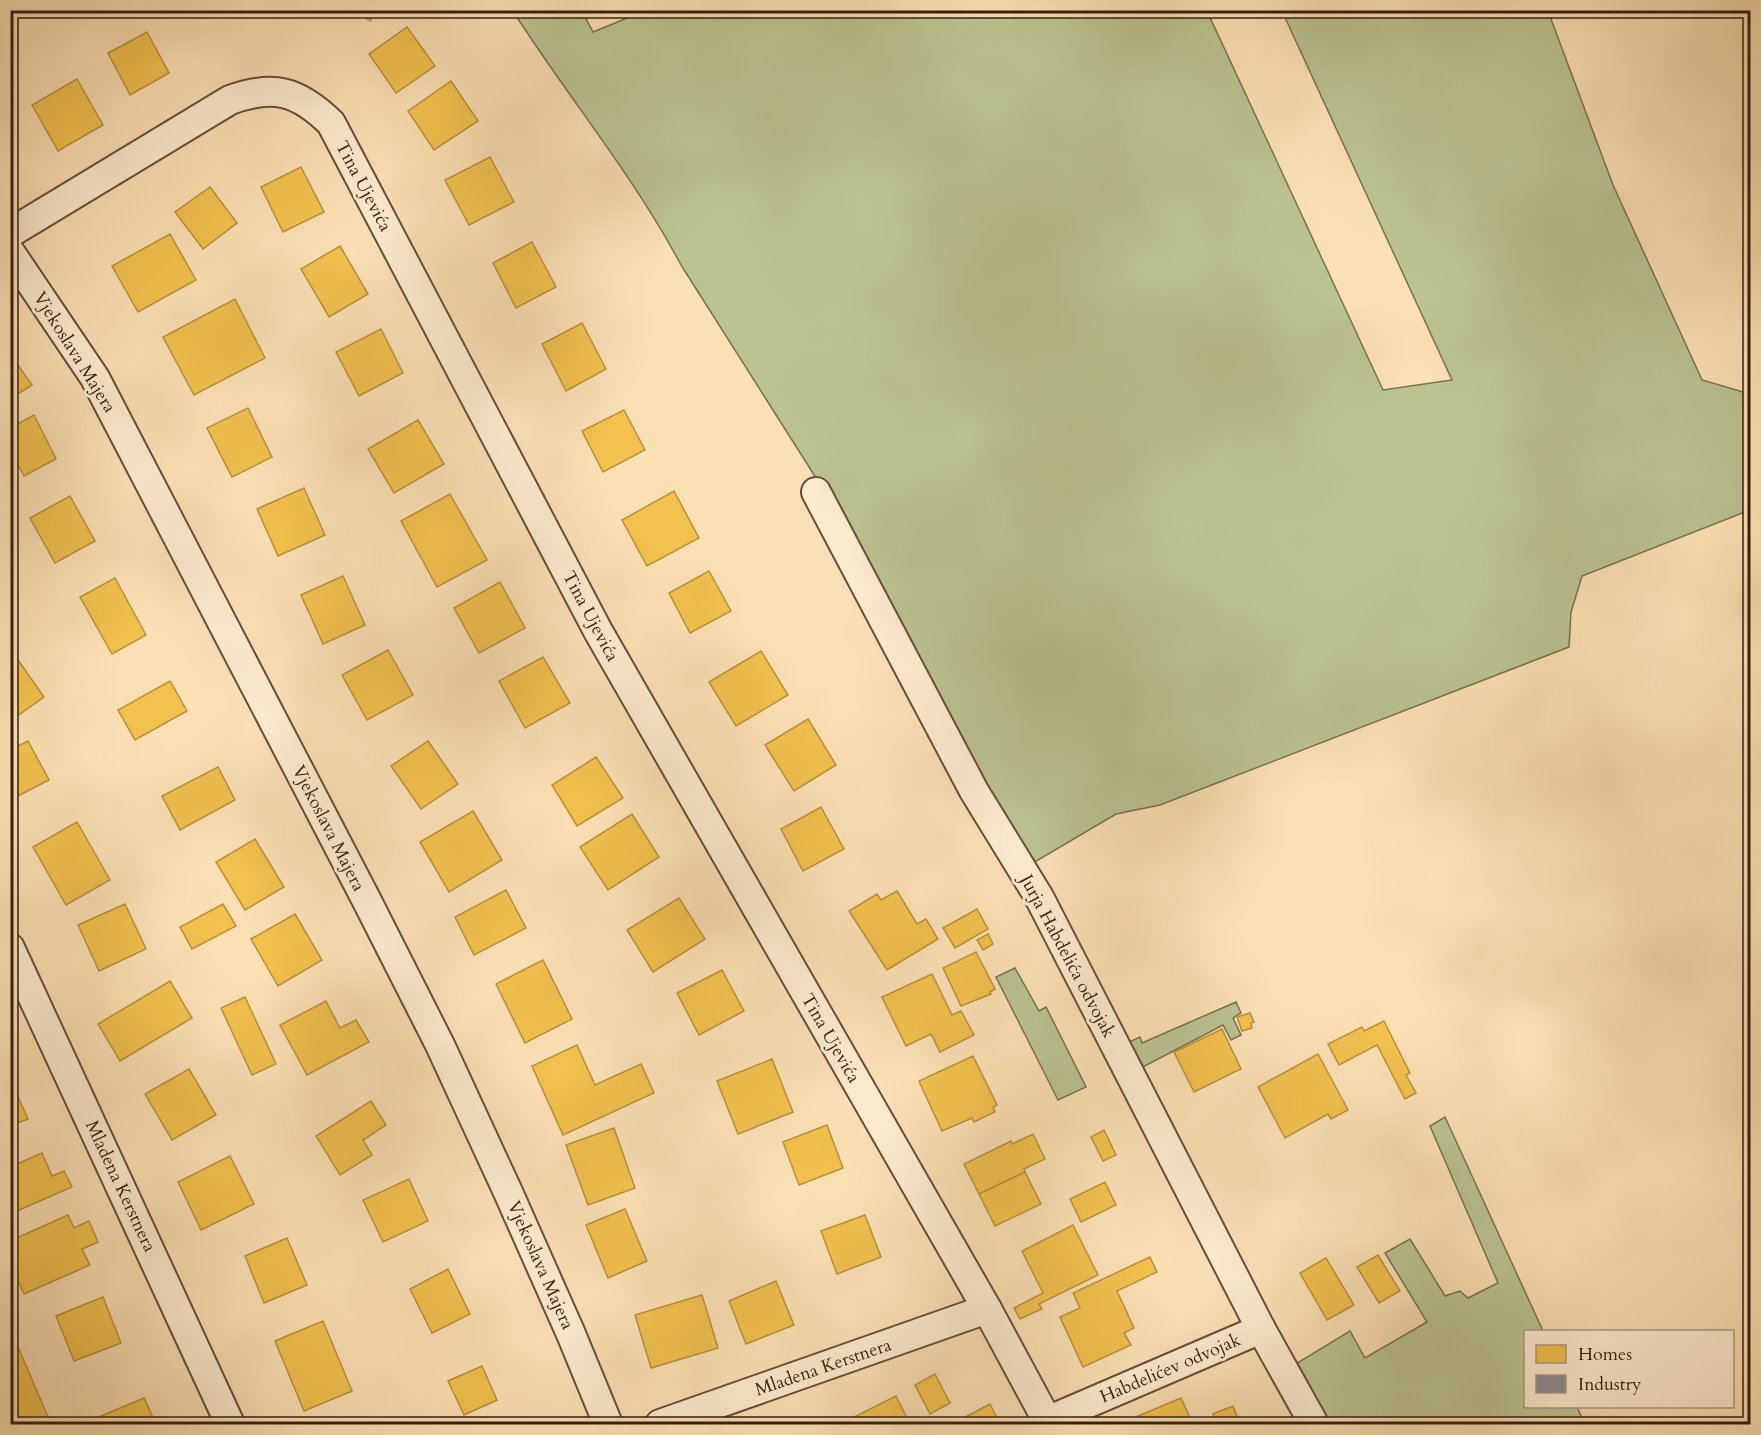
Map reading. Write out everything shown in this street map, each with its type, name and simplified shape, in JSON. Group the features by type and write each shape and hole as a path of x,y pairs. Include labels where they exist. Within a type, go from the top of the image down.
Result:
{"street":[{"name":"Tina Ujevića","path":"10,233 230,100 254,91 289,95 310,102 331,123 598,631 987,1310 1048,1423"},
{"name":"Vjekoslava Majera","path":"10,252 96,378 367,901 440,1045 508,1192 571,1334 608,1425"},
{"name":"Jurja Habdelića odvojak","path":"816,492 974,791 1039,897 1261,1329 1314,1425"},
{"name":"Mladena Kerstnera","path":"10,948 230,1425"},
{"name":"Mladena Kerstnera","path":"660,1425 987,1310"},
{"name":"Habdelićev odvojak","path":"1048,1423 1261,1329"}],"green space":[{"path":"647,10 1207,11 1383,390 1452,380 1282,11 1548,11 1613,185 1702,380 1750,394 1750,510 1582,576 1571,612 1569,647 1160,805 1116,814 1033,863 985,787 823,489 681,265 643,200 513,11 582,11 593,32"},
{"path":"1015,968 1039,1011 1046,1007 1086,1087 1058,1100 996,977"},
{"path":"1236,1002 1241,1013 1233,1018 1241,1035 1231,1040 1223,1025 1141,1068 1127,1043 1140,1037 1142,1043"},
{"path":"1445,1117 1543,1330 1524,1330 1524,1408 1577,1408 1585,1424 1326,1424 1294,1365 1350,1331 1365,1358 1427,1322 1385,1253 1410,1239 1445,1296 1460,1291 1468,1298 1498,1283 1430,1126"}],"building: Homes":[{"path":"355,10 377,10 370,21"},
{"path":"407,27 435,66 396,93 369,54"},
{"path":"147,32 169,73 130,95 108,53"},
{"path":"77,79 103,125 58,151 32,105"},
{"path":"451,81 478,121 434,150 408,111"},
{"path":"490,157 514,202 469,225 445,180"},
{"path":"301,167 324,212 283,232 261,187"},
{"path":"210,187 237,223 203,249 175,212"},
{"path":"170,234 196,280 138,312 112,266"},
{"path":"532,242 556,287 516,308 493,263"},
{"path":"340,246 368,294 329,317 301,269"},
{"path":"235,299 265,358 194,395 163,337"},
{"path":"582,323 606,369 566,391 542,344"},
{"path":"381,329 403,373 359,396 336,352"},
{"path":"10,354 32,385 10,399"},
{"path":"248,408 272,457 232,477 207,428"},
{"path":"624,410 645,450 603,472 582,431"},
{"path":"34,415 56,459 24,476 10,450 10,428"},
{"path":"418,420 444,464 394,493 368,449"},
{"path":"304,488 325,535 278,556 257,509"},
{"path":"674,491 699,538 647,566 622,520"},
{"path":"450,494 487,560 437,587 401,521"},
{"path":"70,496 95,541 55,563 30,518"},
{"path":"709,571 731,611 690,633 669,593"},
{"path":"343,576 365,625 323,644 301,595"},
{"path":"115,578 146,635 112,654 80,597"},
{"path":"500,582 525,628 479,653 454,608"},
{"path":"388,650 413,695 367,720 342,675"},
{"path":"761,651 788,695 736,726 709,682"},
{"path":"16,657 44,697 10,721 10,661"},
{"path":"543,657 570,703 525,728 499,681"},
{"path":"170,681 187,711 135,740 118,710"},
{"path":"808,719 836,765 794,791 765,745"},
{"path":"28,741 49,780 10,800 10,750"},
{"path":"428,741 458,784 421,809 391,766"},
{"path":"596,757 623,798 577,826 552,785"},
{"path":"218,767 235,800 180,830 162,796"},
{"path":"821,807 844,849 803,871 781,829"},
{"path":"473,811 502,860 449,892 420,842"},
{"path":"632,814 659,857 608,890 580,847"},
{"path":"77,822 110,880 66,905 33,847"},
{"path":"255,839 284,887 245,910 216,862"},
{"path":"506,890 526,928 474,955 455,917"},
{"path":"897,891 917,924 926,919 938,939 887,970 849,911 877,894 881,900"},
{"path":"679,898 705,939 653,972 627,930"},
{"path":"125,904 146,949 99,971 78,925"},
{"path":"223,904 236,926 192,949 180,927"},
{"path":"977,909 988,929 955,948 943,928"},
{"path":"295,914 322,960 278,986 251,939"},
{"path":"988,934 993,944 983,950 977,940"},
{"path":"976,952 995,989 990,992 991,994 961,1006 943,968"},
{"path":"543,960 572,1019 525,1043 496,984"},
{"path":"722,970 744,1011 699,1035 677,993"},
{"path":"932,974 952,1015 961,1011 974,1035 940,1052 931,1034 906,1046 882,997"},
{"path":"170,981 192,1018 120,1061 98,1024"},
{"path":"245,997 276,1064 252,1075 221,1008"},
{"path":"326,1001 340,1028 356,1020 369,1042 307,1075 280,1025"},
{"path":"1250,1013 1254,1022 1251,1023 1252,1028 1242,1031 1237,1017"},
{"path":"1384,1021 1410,1073 1406,1075 1416,1093 1405,1099 1377,1045 1339,1065 1328,1044 1362,1027 1364,1031"},
{"path":"1222,1029 1241,1069 1194,1092 1174,1052"},
{"path":"577,1045 595,1085 641,1064 654,1093 563,1135 532,1066"},
{"path":"1318,1054 1348,1110 1331,1119 1328,1114 1285,1138 1258,1087"},
{"path":"973,1056 997,1105 993,1107 995,1112 974,1122 972,1118 942,1131 919,1081"},
{"path":"772,1059 793,1112 738,1134 717,1081"},
{"path":"189,1069 216,1115 172,1140 145,1094"},
{"path":"10,1079 28,1119 10,1126"},
{"path":"371,1101 386,1125 363,1140 372,1155 340,1175 316,1136"},
{"path":"827,1125 843,1168 799,1185 783,1142"},
{"path":"614,1128 635,1188 588,1205 566,1145"},
{"path":"1104,1130 1116,1155 1103,1161 1091,1137"},
{"path":"1033,1134 1045,1159 1024,1169 1025,1172 979,1194 964,1164 1011,1141 1012,1144"},
{"path":"42,1153 52,1176 64,1171 72,1187 10,1214 10,1167"},
{"path":"230,1156 254,1204 201,1230 178,1182"},
{"path":"1025,1172 1041,1204 995,1226 979,1194"},
{"path":"409,1179 428,1221 383,1242 363,1200"},
{"path":"1105,1182 1116,1205 1081,1222 1070,1199"},
{"path":"625,1209 647,1261 608,1278 586,1225"},
{"path":"68,1215 74,1228 89,1221 98,1242 82,1249 90,1265 24,1294 10,1263 10,1241"},
{"path":"865,1215 881,1257 837,1274 821,1231"},
{"path":"1073,1225 1098,1275 1039,1304 1042,1309 1020,1319 1014,1308 1043,1293 1022,1251"},
{"path":"287,1238 307,1285 264,1303 245,1256"},
{"path":"1378,1255 1400,1291 1379,1303 1357,1267"},
{"path":"1150,1257 1157,1272 1117,1291 1134,1328 1124,1333 1131,1345 1083,1367 1060,1317 1080,1308 1073,1293"},
{"path":"1326,1258 1354,1305 1327,1320 1300,1273"},
{"path":"448,1269 470,1314 432,1333 410,1289"},
{"path":"776,1281 794,1325 746,1344 729,1301"},
{"path":"702,1295 718,1348 651,1368 635,1315"},
{"path":"103,1297 121,1343 74,1361 56,1316"},
{"path":"323,1321 352,1391 304,1411 275,1341"},
{"path":"18,1347 51,1424 14,1424 10,1416 10,1350"},
{"path":"482,1366 497,1400 464,1415 448,1381"},
{"path":"935,1374 950,1403 930,1414 915,1385"},
{"path":"896,1396 910,1424 850,1424 848,1420"},
{"path":"144,1398 156,1424 82,1424"},
{"path":"1181,1398 1193,1424 1119,1424"},
{"path":"990,1404 1000,1424 952,1424"},
{"path":"1233,1406 1240,1424 1217,1424 1213,1414"},
{"path":"365,1418 367,1424 346,1424"}],"building: Industry":[{"path":"626,10 647,10 629,17"}]}
